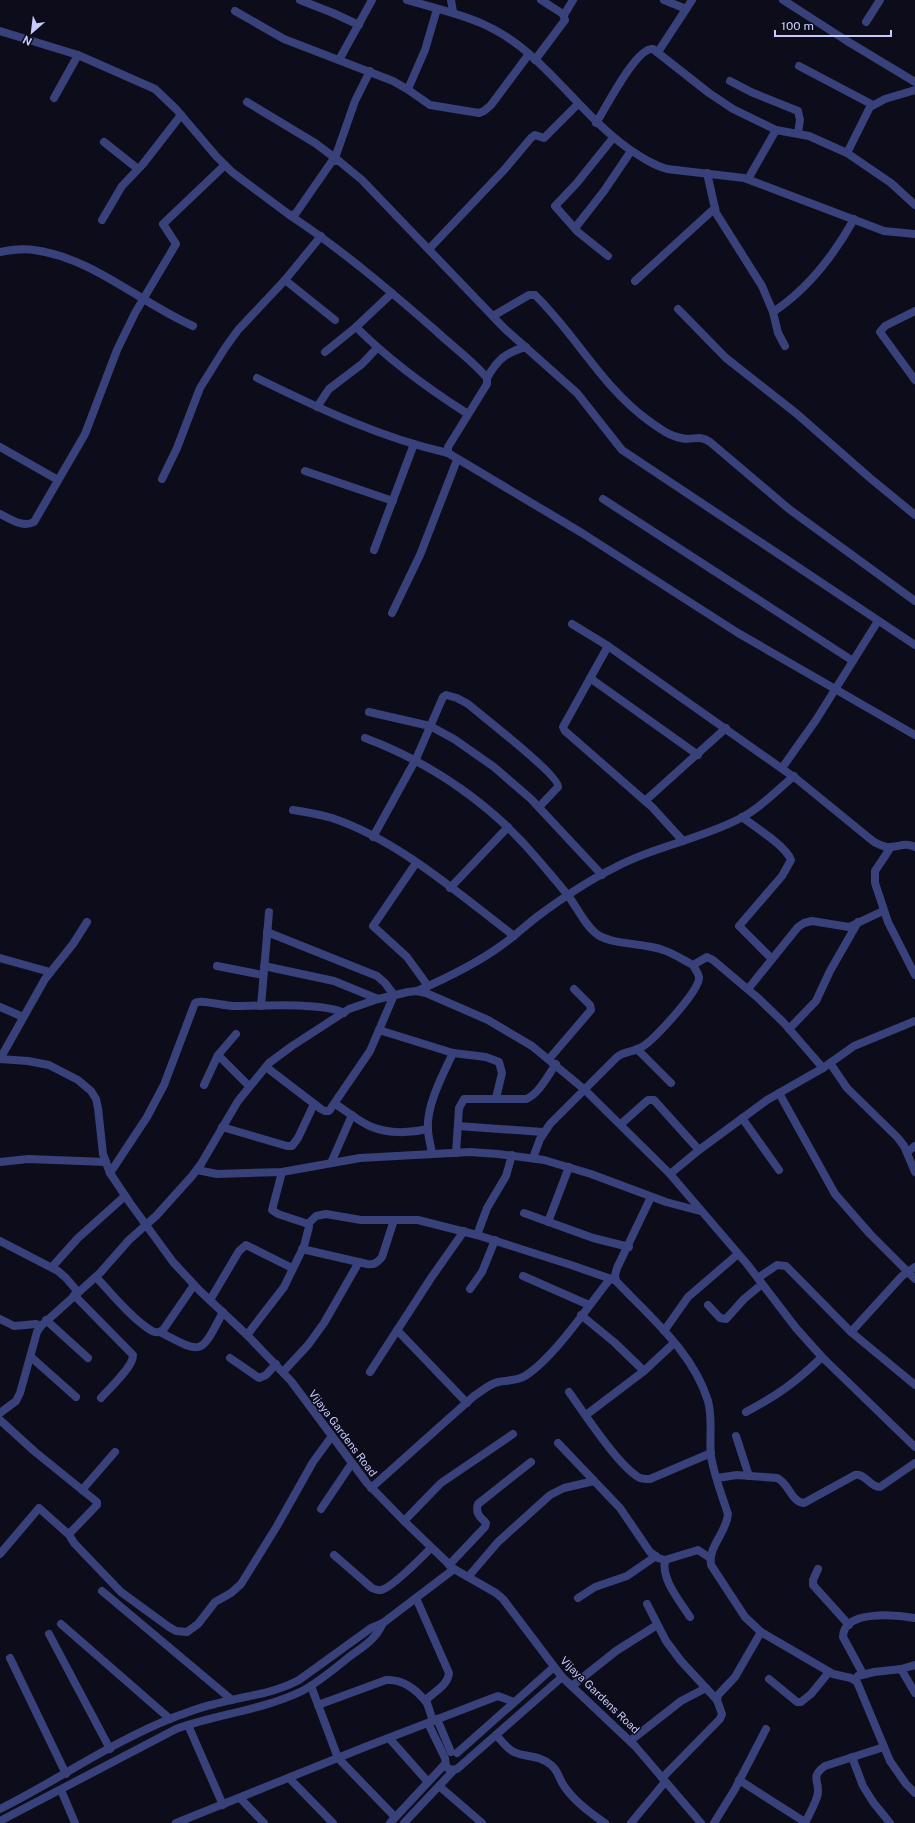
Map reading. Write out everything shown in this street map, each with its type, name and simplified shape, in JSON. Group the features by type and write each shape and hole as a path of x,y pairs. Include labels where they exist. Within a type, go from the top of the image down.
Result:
{"street":[{"path":"300,0 359,25"},
{"path":"338,60 372,0"},
{"path":"407,0 453,12 494,28 532,57 596,123 613,138 656,166 667,169 732,175 748,179 884,230 915,234"},
{"path":"451,0 453,12"},
{"path":"541,0 564,15"},
{"path":"235,10 284,39 370,71 408,89 430,105 481,113 491,105 563,23 565,18 564,15 573,0"},
{"path":"664,0 686,9"},
{"path":"658,52 692,0"},
{"path":"783,0 847,42 915,82"},
{"path":"866,22 880,0"},
{"path":"408,89 425,50 438,9"},
{"path":"0,31 78,55 155,89 181,115 225,165 244,182 321,236 392,293 487,378"},
{"path":"596,123 638,57 650,49 658,52 709,94 732,109 776,130 809,136 847,153 891,183 915,205"},
{"path":"54,98 78,55"},
{"path":"799,66 873,105"},
{"path":"291,216 296,213 330,164 337,159 355,101 370,71"},
{"path":"730,81 751,92 798,111 800,120 798,133"},
{"path":"847,153 868,110 873,105 885,99 915,90"},
{"path":"247,102 309,139 337,159 362,180 493,316 577,393 616,444 629,455 915,645"},
{"path":"429,249 504,170 531,138 535,135 544,138 578,104"},
{"path":"102,220 122,186 138,169 181,115"},
{"path":"748,179 776,130"},
{"path":"608,256 575,228 556,208 556,204 576,184 613,138"},
{"path":"104,142 138,169"},
{"path":"575,228 631,151"},
{"path":"0,514 19,524 28,525 34,522 85,434 117,350 144,298 176,244 163,226 164,222 225,165"},
{"path":"707,172 715,208 721,223 762,286 773,312 778,333 785,346"},
{"path":"635,281 715,208"},
{"path":"773,312 796,295 816,274 839,245 854,219"},
{"path":"162,479 177,448 197,395 210,371 232,337 285,280 321,236"},
{"path":"0,252 19,249 32,250 66,258 96,272 144,298 172,317 193,326"},
{"path":"285,280 335,320"},
{"path":"325,352 356,327 392,293"},
{"path":"493,316 529,295 535,295 582,349 600,375 633,409 660,429 672,435 687,439 699,437 705,438 789,509 915,601"},
{"path":"678,309 726,358 798,414 870,478 915,515"},
{"path":"915,311 885,326 880,332 915,380"},
{"path":"356,327 377,348 417,381 468,414"},
{"path":"448,454 448,447 487,384 487,378 500,359 514,350 526,347"},
{"path":"317,407 329,389 362,364 377,348"},
{"path":"257,378 348,421 448,454 582,533 738,633 915,735"},
{"path":"374,550 414,444"},
{"path":"0,447 58,480"},
{"path":"392,613 420,555 457,460"},
{"path":"305,471 393,501"},
{"path":"603,499 853,661"},
{"path":"782,768 878,621"},
{"path":"572,624 608,646 794,776 874,842 882,846 891,847 906,844 914,845"},
{"path":"608,646 563,727 565,731 645,801 683,841"},
{"path":"590,678 698,755"},
{"path":"373,837 416,759 443,697 446,695 457,698 468,704 529,755 556,780 558,787 539,807"},
{"path":"369,712 430,726 454,739 494,767 539,807 602,875"},
{"path":"645,801 698,755 726,728"},
{"path":"365,738 416,759 434,770 492,813 532,852 568,896 586,922 599,936 610,940 662,949 693,965 700,977 699,982 689,998 649,1042 637,1049 622,1052 543,1132 533,1158"},
{"path":"0,1413 16,1401 20,1393 37,1332 44,1323 96,1276 197,1170 222,1127 249,1086 280,1054 344,1013 378,999 417,991 462,971 502,946 538,916 602,875 642,854 683,841 742,817 756,808 794,776"},
{"path":"293,810 332,819 373,837 416,863 514,936"},
{"path":"742,817 782,848 790,856 791,860 782,876 738,926 772,959"},
{"path":"450,888 508,827"},
{"path":"891,847 874,876 884,911 915,975"},
{"path":"416,863 372,926 407,958 428,986"},
{"path":"748,990 798,927 804,923 819,921 849,926 884,911"},
{"path":"261,1006 269,912"},
{"path":"0,1059 50,972 73,944 88,922"},
{"path":"789,1029 816,1001 830,971 858,922"},
{"path":"267,932 377,976 385,983 394,995"},
{"path":"0,958 50,972"},
{"path":"693,965 703,959 710,958 748,990 789,1029 822,1068"},
{"path":"217,966 263,974"},
{"path":"264,966 334,981 378,999"},
{"path":"456,1153 459,1108 461,1101 464,1098 526,1099 531,1097 552,1062 591,1010 590,1005 574,988"},
{"path":"417,991 426,993 488,1020 532,1046 585,1090 670,1174 738,1254 796,1328 822,1357 915,1447"},
{"path":"266,1067 325,1112 329,1111 370,1051 394,995"},
{"path":"110,1173 147,1117 164,1085 195,1003 201,1001 226,1006 330,1008 344,1013"},
{"path":"0,1007 23,1017"},
{"path":"670,1174 742,1118 779,1093 830,1063 854,1046 915,1021"},
{"path":"380,1030 452,1053 486,1058 500,1062 502,1073 496,1098"},
{"path":"204,1085 218,1055 236,1034"},
{"path":"637,1049 670,1083"},
{"path":"432,1154 428,1129 433,1102 452,1053"},
{"path":"218,1055 249,1086"},
{"name":"Vijaya Gardens Road","path":"0,1059 28,1061 49,1065 78,1080 91,1091 96,1099 103,1154 110,1173 173,1262 194,1285 276,1364 371,1488 451,1567 496,1592 503,1599 562,1677 630,1741 701,1823"},
{"path":"830,1063 847,1088 898,1138 907,1152 915,1172"},
{"path":"779,1093 835,1194 870,1234 912,1269 915,1279"},
{"path":"621,1124 648,1100 654,1100 699,1150"},
{"path":"222,1127 287,1146 292,1146 298,1138 314,1104"},
{"path":"335,1104 371,1127 384,1131 415,1132 428,1129"},
{"path":"331,1163 352,1115"},
{"path":"742,1118 779,1170"},
{"path":"458,1126 543,1132"},
{"path":"907,1152 915,1146"},
{"path":"197,1170 217,1174 282,1172 360,1158 470,1152 512,1155 533,1158 569,1167 651,1197 700,1211"},
{"path":"477,1235 487,1208 506,1176 512,1155"},
{"path":"0,1162 28,1159 106,1162"},
{"path":"548,1222 569,1167"},
{"path":"282,1172 272,1210 278,1214 308,1224"},
{"path":"52,1267 78,1238 125,1196"},
{"path":"371,1488 466,1403 490,1385 514,1381 524,1376 535,1368 549,1354 589,1305 613,1280 651,1197"},
{"path":"524,1213 593,1238 629,1247"},
{"path":"246,1335 284,1287 302,1249 308,1232 308,1224 316,1216 326,1214 361,1220 418,1220 495,1240 571,1264 613,1280 674,1343 694,1370 708,1401 710,1414 711,1453 728,1514 727,1524 712,1549 710,1558 711,1564 736,1605 745,1617 761,1632 829,1672 851,1678 857,1682 890,1761 906,1784 915,1793"},
{"path":"302,1249 374,1265 382,1258 394,1220"},
{"path":"370,1372 464,1231"},
{"path":"470,1289 482,1272 495,1240"},
{"path":"0,1241 52,1267 66,1278 76,1294 133,1355 132,1362 101,1398"},
{"path":"210,1300 240,1251 246,1245 292,1268"},
{"path":"664,1331 688,1297 738,1254"},
{"path":"283,1372 308,1346 324,1324 359,1262"},
{"path":"708,1305 720,1318 726,1319 760,1281 777,1265 786,1266 851,1332 915,1385"},
{"path":"851,1332 912,1269"},
{"path":"96,1276 140,1321 152,1331 160,1332 186,1346 200,1348 208,1340 223,1312"},
{"path":"523,1276 589,1305"},
{"path":"160,1332 163,1330 194,1285"},
{"path":"581,1315 614,1342 644,1371"},
{"path":"0,1319 14,1326 44,1323 88,1358"},
{"path":"398,1330 466,1403"},
{"path":"586,1415 644,1371 674,1343"},
{"path":"31,1357 76,1397"},
{"path":"746,1412 777,1395 803,1375 822,1357"},
{"path":"230,1358 259,1378 266,1375 276,1364"},
{"path":"569,1392 627,1467 640,1478 650,1479 711,1453"},
{"path":"0,1420 97,1502 97,1505 70,1533 68,1533"},
{"path":"404,1521 441,1483 513,1434"},
{"path":"0,1554 39,1508 68,1533 74,1543 121,1592 169,1627 176,1631 187,1632 198,1624 215,1602 231,1593 241,1584 277,1526 313,1462 332,1436"},
{"path":"736,1436 749,1476"},
{"path":"558,1442 629,1520 650,1552 665,1560 698,1550 710,1558"},
{"path":"82,1490 115,1452"},
{"path":"0,1809 36,1791 110,1749 170,1719 200,1708 276,1691 305,1676 371,1628 383,1623 416,1598 451,1567 486,1527 486,1523 476,1509 478,1504 530,1462"},
{"path":"717,1478 737,1475 771,1477 782,1480 796,1500 804,1503 858,1474 873,1485 880,1487 915,1463"},
{"path":"321,1509 352,1464"},
{"path":"468,1577 498,1542 550,1495 564,1488 594,1481"},
{"path":"334,1555 372,1588 383,1590 397,1580 431,1548"},
{"path":"578,1598 595,1587 626,1576 656,1556"},
{"path":"665,1560 664,1572 667,1579 690,1617"},
{"path":"818,1568 813,1580 813,1585 849,1624"},
{"path":"102,1591 232,1700"},
{"path":"416,1598 449,1673 449,1679 427,1699 427,1703"},
{"path":"631,1823 664,1780 720,1719 722,1714 722,1710 717,1700 680,1661 666,1641 647,1604"},
{"path":"863,1674 843,1637 843,1634 849,1624 857,1619 880,1615 915,1618"},
{"path":"0,1821 61,1790 154,1739 188,1725 279,1700 311,1686 378,1635 383,1623"},
{"path":"61,1624 170,1719"},
{"path":"572,1686 616,1651 657,1625"},
{"path":"717,1700 718,1695 735,1676 761,1632"},
{"path":"50,1634 110,1749"},
{"path":"10,1658 66,1774"},
{"path":"851,1678 863,1674 901,1669 915,1665"},
{"path":"311,1686 338,1758 393,1820 445,1761 554,1667"},
{"path":"901,1669 915,1692"},
{"path":"770,1679 797,1702 801,1702 811,1694 829,1672"},
{"path":"404,1823 458,1768 562,1677"},
{"path":"318,1705 386,1680 401,1682 418,1693 427,1703 448,1769 458,1768"},
{"path":"630,1741 681,1701 706,1688"},
{"path":"176,1823 192,1820 223,1805 338,1758 498,1696 514,1702"},
{"path":"433,1721 454,1753 462,1757 458,1768"},
{"path":"188,1725 223,1805"},
{"path":"714,1823 740,1780 766,1729"},
{"path":"496,1735 514,1752 531,1755 552,1765 564,1787 588,1811 605,1823"},
{"path":"389,1738 428,1782"},
{"path":"740,1780 805,1823 817,1797 818,1791 816,1774 825,1766 884,1746"},
{"path":"852,1757 863,1786 873,1802 890,1823"},
{"path":"289,1778 333,1823"},
{"path":"439,1786 482,1823"},
{"path":"61,1790 75,1823"},
{"path":"240,1798 264,1823"}]}
